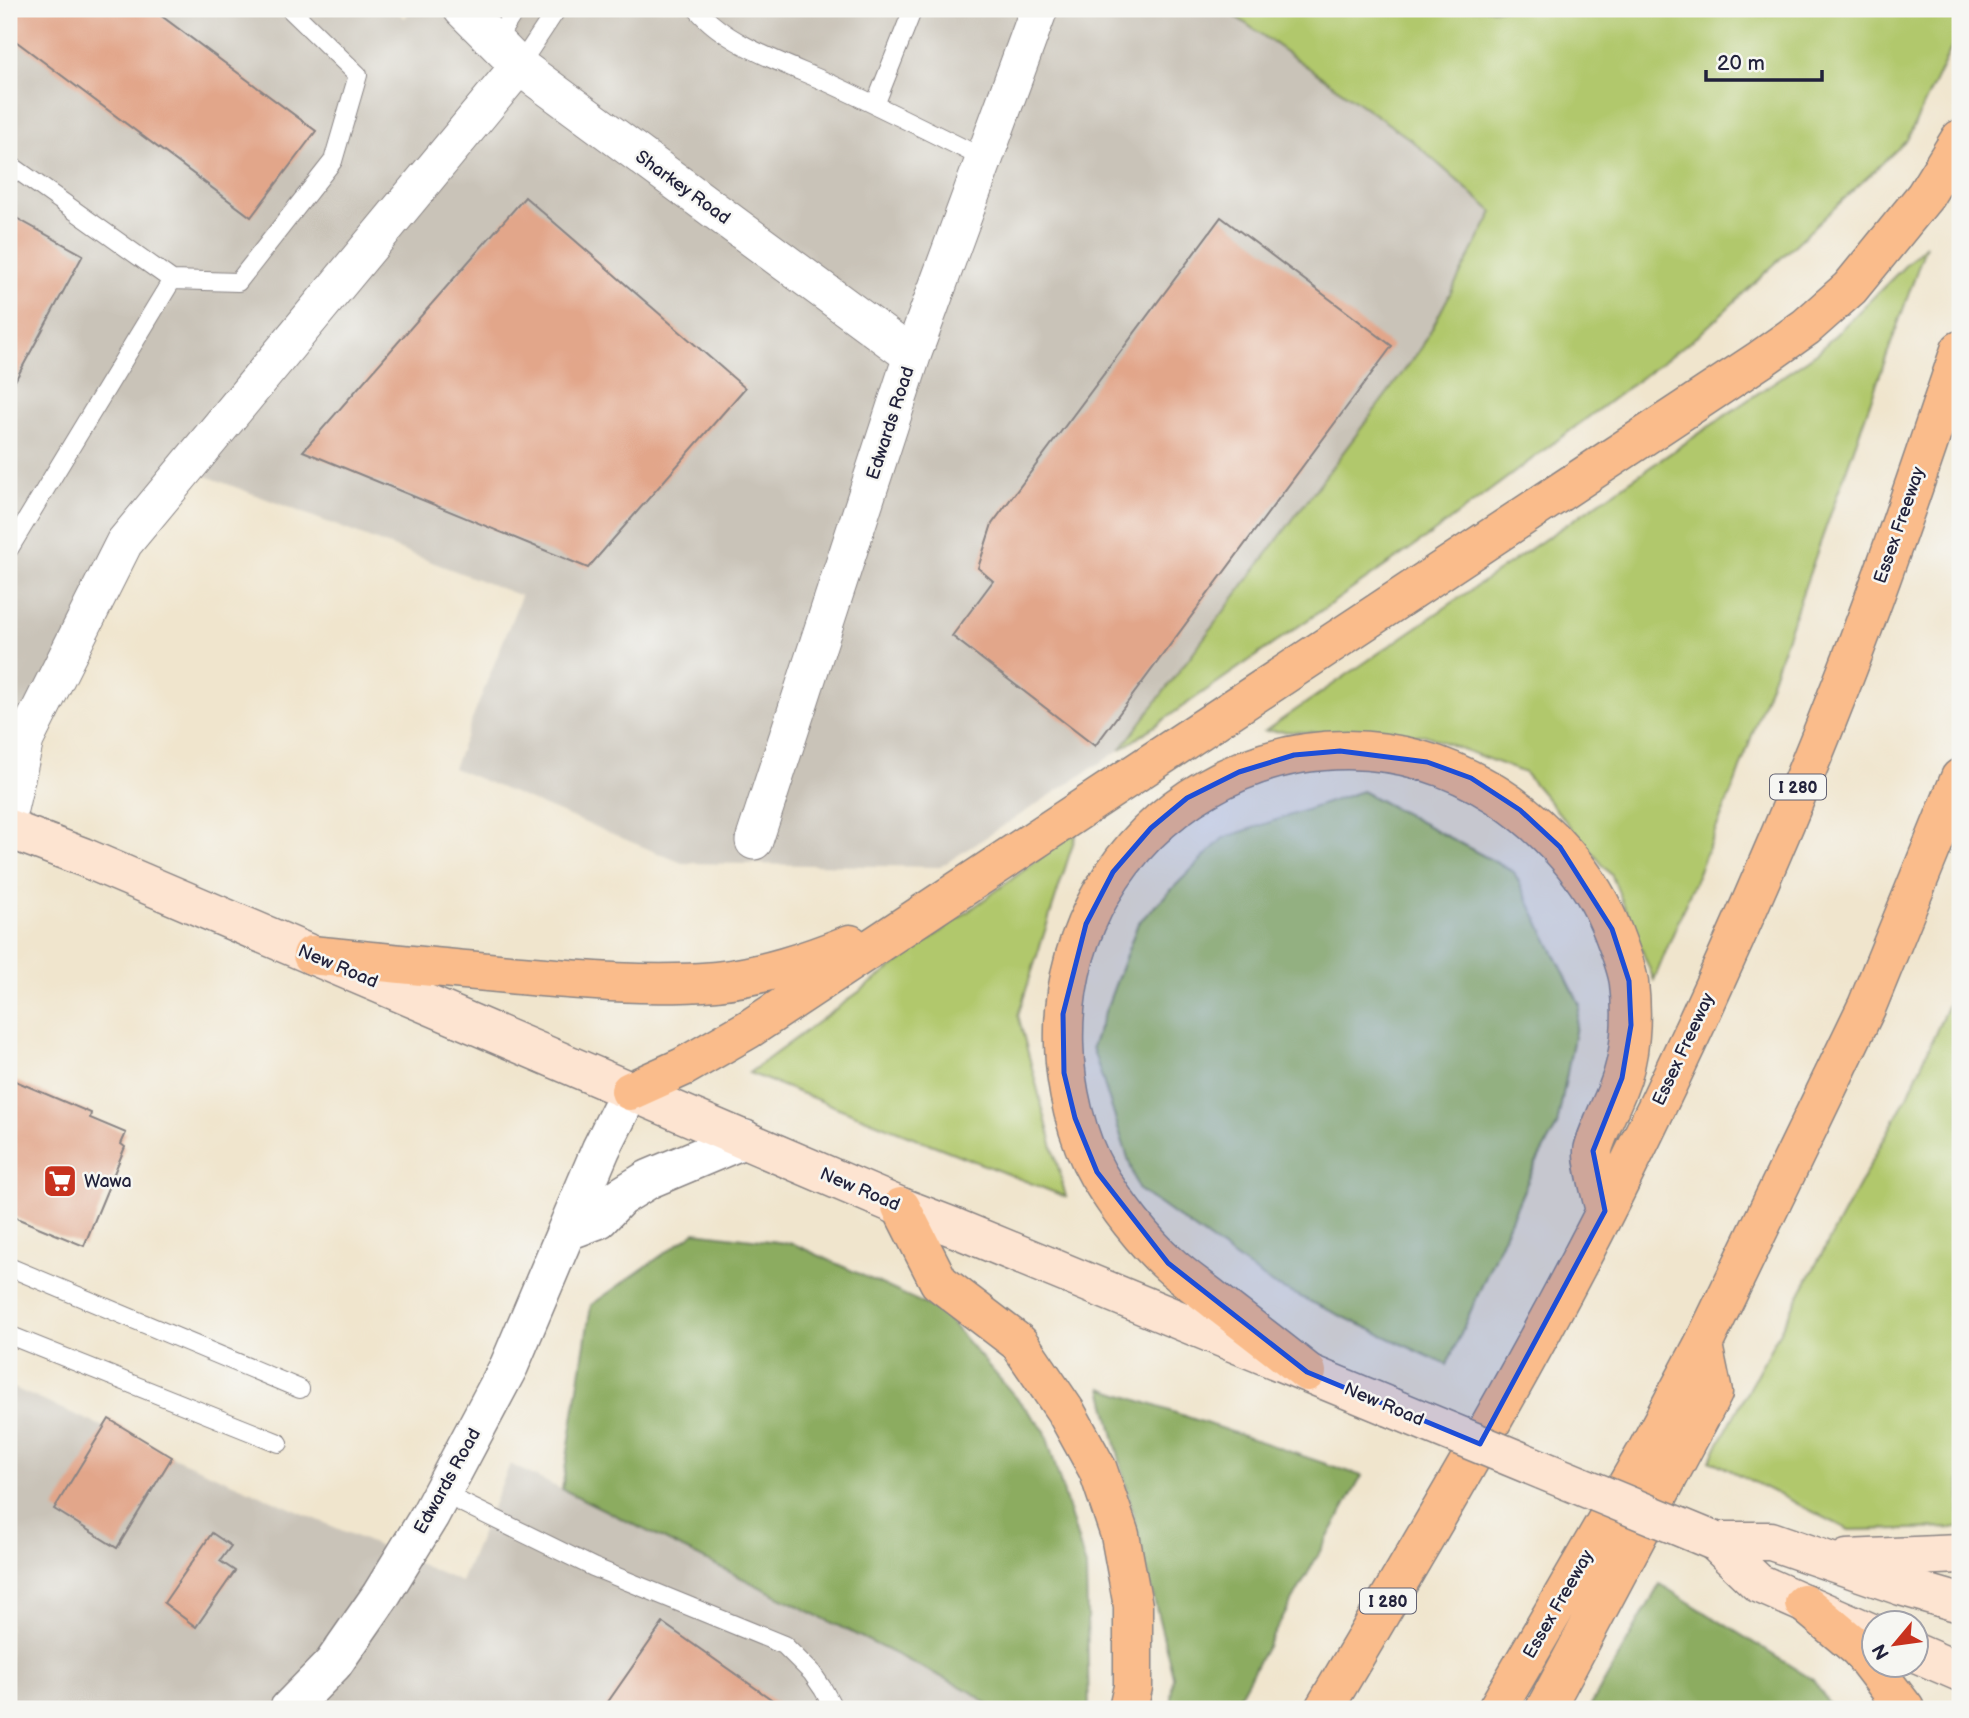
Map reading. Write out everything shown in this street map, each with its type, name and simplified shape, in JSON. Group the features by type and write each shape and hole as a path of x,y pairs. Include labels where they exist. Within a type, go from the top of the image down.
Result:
{"highway":[{"path":"630,1091 683,1067 749,1029 1806,327 1859,278 1925,196 1960,139"},
{"name":"Essex Freeway","path":"1324,1709 1499,1409 1605,1211 1652,1116 1720,969 1843,679 1893,545 1960,350"},
{"path":"1307,1372 1168,1263 1124,1212 1097,1172 1075,1118 1064,1073 1063,1014 1070,968 1086,924 1113,872 1151,828 1187,798 1239,772 1294,755 1340,751 1383,753 1427,762 1471,778 1520,810 1560,847 1586,882 1612,929 1629,981 1630,1025 1622,1078 1593,1151 1605,1211"},
{"name":"Essex Freeway","path":"1497,1709 1645,1454 1703,1345 1867,1006 1960,778"},
{"path":"312,956 556,979 716,981 767,972 811,960 879,933 943,900"},
{"path":"901,1207 939,1282 1018,1343 1066,1412 1098,1470 1120,1535 1133,1606 1133,1688 1128,1709"},
{"path":"1545,1709 1713,1393 1703,1345"},
{"path":"1804,1603 1859,1649 1905,1709"}],"main road":[{"name":"New Road","path":"9,829 83,857 901,1207 1714,1541 1758,1583 1860,1628"},
{"name":"New Road","path":"1714,1541 1772,1541 1901,1586 1960,1603"},
{"path":"1824,1559 1960,1554"},
{"path":"1930,1659 1960,1672"}],"street":[{"name":"Edwards Road","path":"754,841 912,356 1039,9"},
{"name":"Sharkey Road","path":"484,29 912,356"},
{"path":"9,809 25,740 124,543 484,29"},
{"name":"Edwards Road","path":"289,1709 341,1652 381,1595 442,1493 509,1366 601,1149 630,1091"},
{"path":"567,1231 599,1219 620,1197 649,1179 744,1139"}],"lane":[{"path":"9,164 172,280 238,282 333,161 358,75 290,9"},
{"path":"484,29 516,9"},
{"path":"484,29 557,9"},
{"path":"698,9 708,21 762,54 985,159"},
{"path":"875,105 913,9"},
{"path":"9,549 172,280"},
{"path":"9,1267 300,1389"},
{"path":"9,1335 279,1443"},
{"path":"442,1493 593,1567 784,1645 812,1673 834,1709"}],"highlighted area":[{"path":"1340,751 1427,762 1471,778 1520,810 1560,847 1612,929 1629,981 1631,1025 1622,1078 1593,1151 1605,1211 1480,1444 1307,1372 1168,1263 1097,1172 1075,1118 1064,1073 1063,1014 1086,924 1113,872 1151,828 1187,798 1239,772 1294,755"}],"shaded area":[{"path":"9,9 393,9 405,18 410,9 1225,9 1410,139 1493,212 1422,347 1120,750 940,867 682,863 453,768 521,596 180,466 9,763"},
{"path":"9,1386 461,1582 510,1464 970,1691 995,1709 9,1709"}],"green space":[{"path":"1225,9 1960,9 1960,30 1907,140 1701,333 1433,533 1120,750 1422,347 1493,212 1410,139"},
{"path":"1926,245 1735,783 1654,980 1612,876 1525,773 1425,735 1265,731 1818,352"},
{"path":"1362,791 1514,872 1580,1005 1557,1126 1534,1167 1447,1365 1272,1284 1138,1189 1092,1047 1138,923 1223,838"},
{"path":"1077,831 1018,1015 1066,1197 749,1073"},
{"path":"1960,977 1960,1528 1849,1530 1710,1460 1910,1091"},
{"path":"695,1232 794,1244 942,1312 1045,1431 1086,1567 1089,1709 995,1709 970,1691 562,1489 591,1305"},
{"path":"1102,1388 1362,1476 1232,1709 1170,1709 1173,1676"},
{"path":"1660,1584 1813,1680 1832,1709 1589,1709"}],"building":[{"path":"9,9 152,9 316,131 251,217 9,36"},
{"path":"525,197 745,388 588,568 303,451"},
{"path":"9,214 83,255 9,392"},
{"path":"1221,217 1392,346 1095,746 952,636 993,581 978,568 992,524"},
{"name":"Wawa","path":"13,1080 91,1113 90,1118 126,1133 121,1144 125,1147 84,1246 9,1215 9,1089"},
{"path":"109,1419 172,1457 117,1548 54,1509"},
{"path":"212,1533 231,1546 220,1561 235,1571 196,1627 164,1603"},
{"path":"663,1623 781,1706 779,1709 603,1709"}],"place":[{"name":"Wawa","path":"60,1181"}]}
